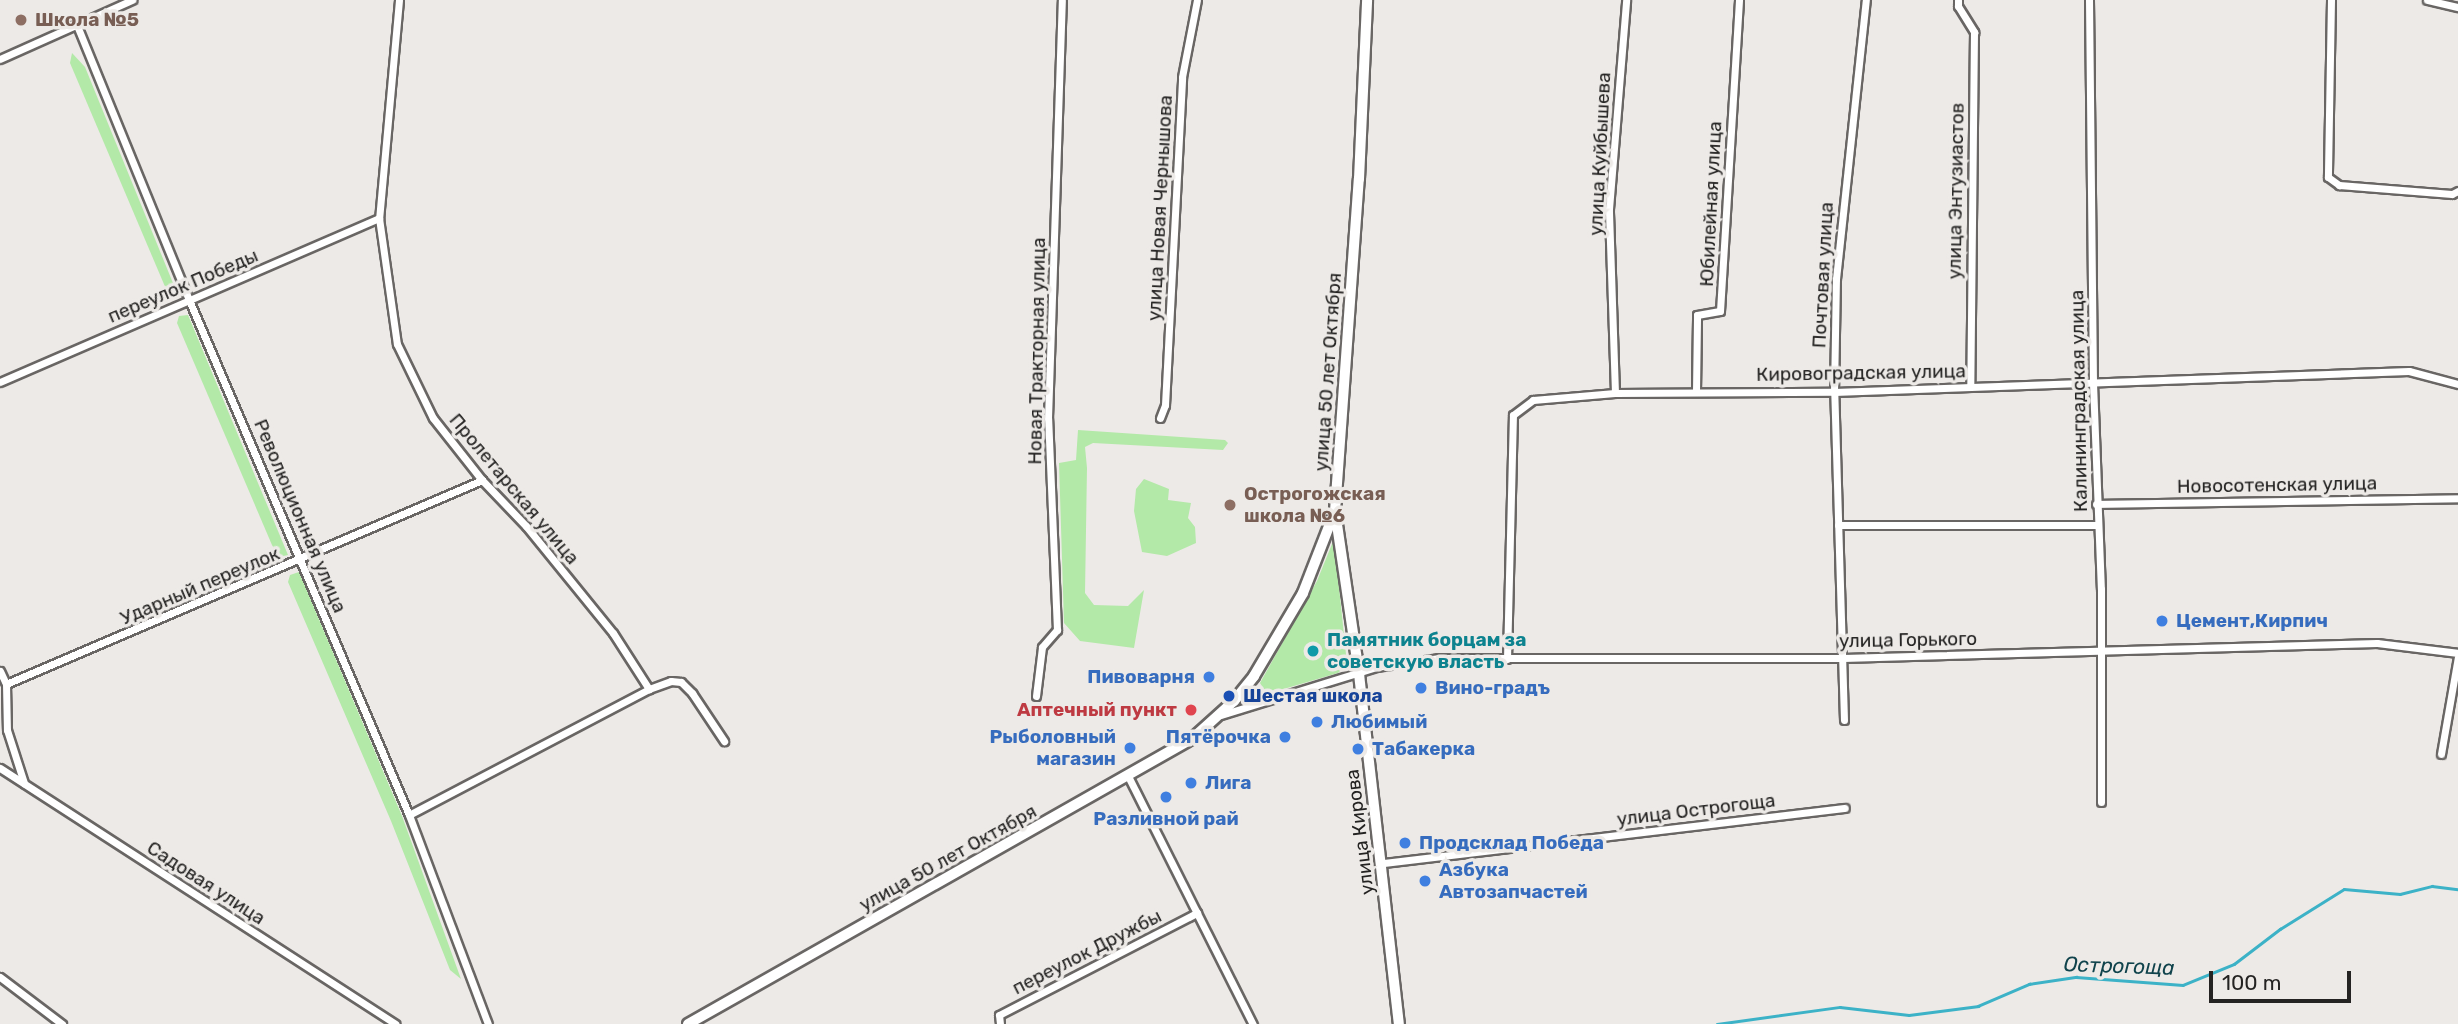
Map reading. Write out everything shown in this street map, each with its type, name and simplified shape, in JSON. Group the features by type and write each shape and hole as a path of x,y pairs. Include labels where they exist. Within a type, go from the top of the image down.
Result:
{"main road":[{"name":"улица 50 лет Октября","path":"688,1024 1194,738 1220,716 1254,676 1303,593 1335,511 1359,178 1367,0"},
{"name":"улица Кирова","path":"1335,511 1383,863 1399,1024"}],"street":[{"path":"0,59 132,0"},
{"name":"Пролетарская улица","path":"398,0 379,218 397,344 433,418 482,480 526,526 613,633 649,689"},
{"name":"Новая Тракторная улица","path":"1037,696 1042,647 1057,630 1048,418 1062,0"},
{"name":"улица Новая Чернышова","path":"1160,418 1165,405 1182,77 1197,0"},
{"name":"улица Куйбышева","path":"1615,393 1609,209 1626,0"},
{"name":"Юбилейная улица","path":"1696,391 1697,315 1720,311 1739,0"},
{"name":"Почтовая улица","path":"1844,720 1834,392 1836,279 1866,0"},
{"name":"улица Энтузиастов","path":"1958,0 1958,6 1974,32 1970,387"},
{"name":"Калининградская улица","path":"2090,0 2093,383 2101,589 2101,802"},
{"path":"2331,0 2328,177 2339,185 2452,194 2458,191"},
{"path":"2427,0 2458,7"},
{"name":"Революционная улица","path":"76,23 189,300 303,560 410,815 488,1024"},
{"name":"переулок Победы","path":"0,382 379,218"},
{"name":"Кировоградская улица","path":"1507,659 1513,415 1533,400 1615,393 1834,392 2409,371 2458,384"},
{"name":"Ударный переулок","path":"6,684 303,560 482,480"},
{"name":"Новосотенская улица","path":"2096,504 2458,498"},
{"path":"1838,525 2098,525"},
{"name":"улица Горького","path":"1359,674 1411,660 1843,658 2377,643 2458,655"},
{"path":"2441,754 2458,655"},
{"path":"0,671 6,684 7,730 24,783"},
{"name":"улица 50 лет Октября","path":"1220,716 1359,674"},
{"path":"410,815 649,689 671,681 681,682 692,693 724,741"},
{"name":"Садовая улица","path":"0,768 395,1024"},
{"path":"1128,776 1253,1024"},
{"name":"улица Острогоща","path":"1383,863 1845,808"},
{"name":"переулок Дружбы","path":"1000,1024 999,1015 1197,913"},
{"path":"0,977 62,1024"}],"green space":[{"path":"72,53 85,67 177,293 169,296 70,63"},
{"path":"188,315 288,555 279,557 272,545 177,323 179,316"},
{"path":"1078,430 1225,440 1228,443 1223,450 1093,443 1085,447 1085,593 1094,605 1128,606 1144,590 1134,648 1080,641 1064,623 1059,463 1076,460"},
{"path":"1144,479 1169,489 1168,500 1191,503 1188,518 1195,527 1196,543 1167,556 1142,552 1134,511 1136,489"},
{"path":"1334,539 1347,664 1338,673 1267,694 1260,683 1317,581"},
{"path":"299,572 402,816 461,979 450,970 391,821 288,582 290,575"}],"waterway":[{"name":"Острогоща","path":"1717,1024 1840,1007 1909,1015 1978,1006 2029,984 2076,977 2183,985 2234,964 2280,929 2344,889 2400,894 2432,886 2458,889"}],"place":[{"name":"Школа №5","path":"21,20"},
{"name":"Острогожская школа №6","path":"1230,505"},
{"name":"Цемент,Кирпич","path":"2162,621"},
{"name":"Памятник борцам за советскую власть","path":"1313,651"},
{"name":"Пивоварня","path":"1209,677"},
{"name":"Вино-градъ","path":"1421,688"},
{"name":"Шестая школа","path":"1229,696"},
{"name":"Аптечный пункт","path":"1191,710"},
{"name":"Любимый","path":"1317,722"},
{"name":"Пятёрочка","path":"1285,737"},
{"name":"Рыболовный магазин","path":"1130,748"},
{"name":"Табакерка","path":"1358,749"},
{"name":"Лига","path":"1191,783"},
{"name":"Разливной рай","path":"1166,797"},
{"name":"Продсклад Победа","path":"1405,843"},
{"name":"Азбука Автозапчастей","path":"1425,881"}]}
